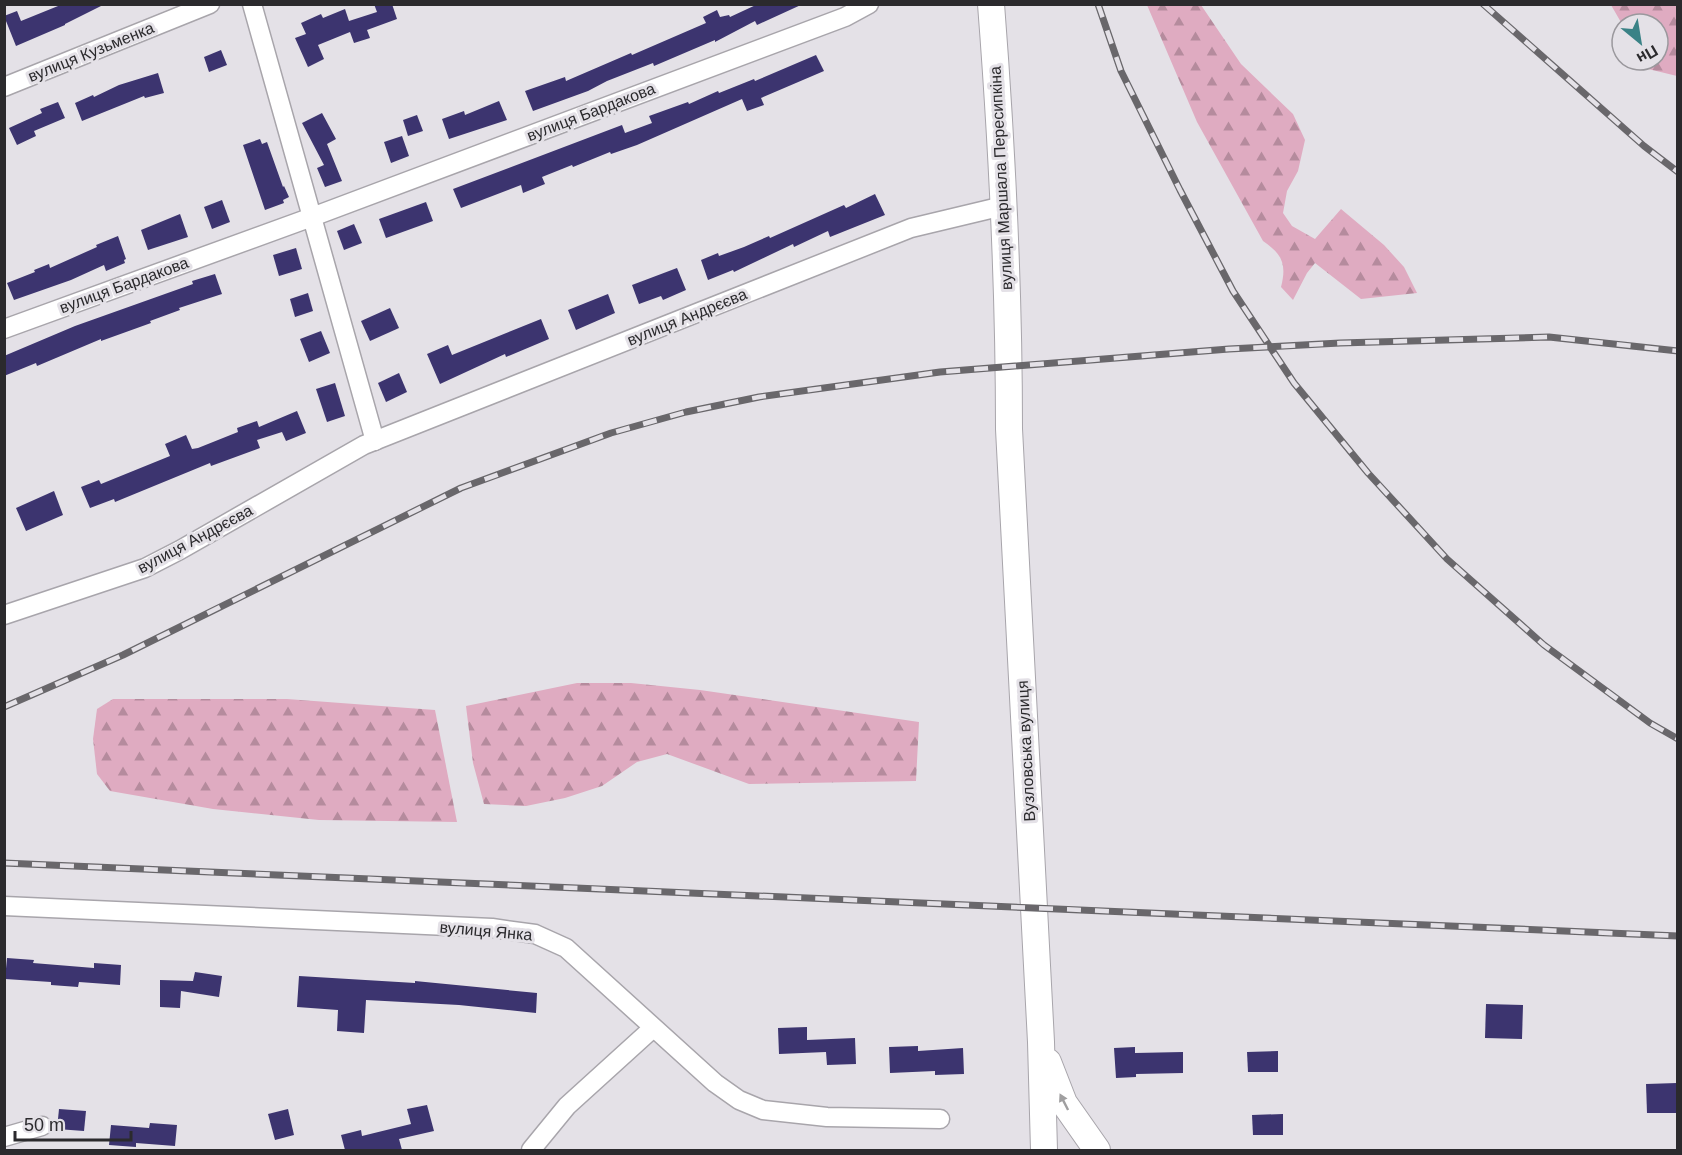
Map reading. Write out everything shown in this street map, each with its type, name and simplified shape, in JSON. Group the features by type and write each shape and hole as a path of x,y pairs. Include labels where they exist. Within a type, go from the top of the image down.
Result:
{"main road":[{"name":"вулиця Маршала Пересипкіна","path":"991,4 1009,351"},
{"name":"Вузловська вулиця","path":"1009,351 1010,429 1041,1042 1044,1150"},
{"path":"1041,1042 1064,1103 1097,1150"}],"street":[{"name":"вулиця Кузьменка","path":"4,87 210,4"},
{"path":"252,4 375,441"},
{"name":"вулиця Бардакова","path":"4,329 312,217 845,17 869,4"},
{"name":"вулиця Андрєєва","path":"4,615 145,568 364,445 911,228 1003,206"},
{"name":"вулиця Янка","path":"4,906 492,928 535,934 566,948 715,1083 739,1100 763,1110 827,1117 940,1119"},
{"path":"531,1150 567,1106 653,1028"},
{"path":"4,1137 42,1126"}],"green space":[{"path":"1147,5 1201,5 1241,64 1293,114 1305,140 1298,171 1287,191 1283,213 1292,226 1315,239 1341,209 1384,245 1404,267 1417,293 1361,299 1315,263 1293,300 1281,287 1283,266 1279,255 1263,241 1197,122"},
{"path":"1611,5 1677,5 1677,76 1660,72 1670,72 1670,12 1615,12"},
{"path":"577,683 631,683 700,690 919,722 916,781 749,784 667,754 637,762 602,786 565,798 526,806 484,804 473,763 466,706"},
{"path":"113,699 287,699 435,710 457,822 319,820 213,809 110,791 97,774 93,739 97,709"}],"building":[{"path":"63,4 105,4 65,25 16,46 4,16 17,11 21,21"},
{"path":"374,4 392,4 397,19 367,30 370,38 354,43 350,32 318,45 324,59 308,67 295,38 306,34 301,23 321,14 323,18 345,9 349,21 377,12"},
{"path":"758,4 803,4 757,25 755,21 715,42 715,40 654,66 653,63 588,91 533,111 525,91 565,77 566,81 631,53 632,55 706,23 703,17 717,10 720,17 729,15 730,17"},
{"path":"221,50 227,65 209,72 204,57"},
{"path":"816,55 824,71 761,98 764,105 747,111 742,99 637,145 611,154 610,152 542,177 545,184 523,193 521,185 461,208 453,189 622,125 625,133 652,123 649,116 688,102 689,104 754,79 755,81"},
{"path":"158,73 164,93 145,98 144,96 82,121 75,103 119,85"},
{"path":"499,101 507,120 449,139 442,119 464,111 465,115"},
{"path":"58,102 65,118 34,131 36,136 17,145 9,128 42,113 40,109"},
{"path":"322,113 336,139 327,144 342,181 325,187 317,168 324,165 302,123"},
{"path":"417,115 423,131 408,136 403,120"},
{"path":"402,136 409,156 391,163 384,142"},
{"path":"260,139 262,144 267,142 283,187 289,197 283,200 284,203 265,210 243,145"},
{"path":"875,194 885,215 830,237 828,231 794,247 793,244 734,272 733,270 708,280 701,260 718,253 719,256 769,236 770,238 844,205 846,208"},
{"path":"222,200 230,222 212,229 204,207"},
{"path":"426,202 433,221 386,238 379,219"},
{"path":"180,214 188,237 148,250 141,230"},
{"path":"354,224 362,243 344,250 337,231"},
{"path":"118,236 126,259 125,263 106,271 104,265 71,280 14,300 7,283 49,264 50,268"},
{"path":"296,248 302,269 279,276 273,255"},
{"path":"677,268 686,290 663,300 661,296 639,304 632,285"},
{"path":"215,274 222,294 179,308 180,310 150,321 151,323 101,341 101,339 37,366 36,363 4,376 4,356 75,326"},
{"path":"308,293 313,311 295,317 290,299"},
{"path":"608,294 615,313 576,330 568,310"},
{"path":"390,308 399,328 370,341 361,321"},
{"path":"541,319 549,339 506,357 505,354 440,384 427,354 448,345 452,355"},
{"path":"321,331 330,353 309,362 300,339"},
{"path":"399,373 407,392 386,402 378,383"},
{"path":"335,383 345,416 327,422 316,389"},
{"path":"297,411 306,433 286,441 282,432 257,440 260,448 211,466 210,463 115,502 114,499 90,508 81,487 99,480 101,484 170,456 165,444 186,435 192,449 198,448 238,432 237,428 257,421 259,427"},
{"path":"54,491 63,515 26,531 16,508"},
{"path":"7,958 34,960 33,963 94,968 94,963 121,965 120,985 79,982 78,987 51,985 51,982 5,979"},
{"path":"195,972 222,976 219,997 181,991 180,1008 160,1007 160,980 193,981"},
{"path":"299,976 415,983 415,981 537,993 536,1013 459,1005 366,1000 364,1033 337,1031 338,1010 297,1007"},
{"path":"1486,1004 1523,1005 1522,1039 1485,1038"},
{"path":"807,1027 807,1040 855,1038 856,1064 827,1065 826,1052 779,1054 778,1028"},
{"path":"918,1046 918,1051 963,1048 964,1074 935,1075 935,1071 890,1073 889,1047"},
{"path":"1135,1047 1135,1053 1183,1052 1183,1073 1136,1074 1136,1077 1116,1078 1114,1048"},
{"path":"1278,1051 1278,1072 1248,1072 1247,1052"},
{"path":"1677,1083 1677,1113 1647,1113 1646,1084"},
{"path":"427,1105 434,1131 399,1139 402,1150 345,1150 341,1135 361,1130 362,1136 411,1124 407,1109"},
{"path":"59,1109 86,1111 84,1131 57,1129"},
{"path":"288,1109 294,1135 275,1140 268,1114"},
{"path":"1283,1114 1283,1135 1253,1135 1252,1115"},
{"path":"150,1123 177,1125 175,1146 136,1143 136,1147 109,1145 111,1125 149,1128"}],"railway":[{"path":"1098,4 1121,71 1180,190 1233,291 1294,383 1368,473 1447,559 1544,645 1650,723 1678,739"},
{"path":"1483,4 1644,146 1678,172"},
{"path":"4,707 123,655 461,488 611,433 686,412 759,397 940,372 1229,349 1340,343 1549,337 1678,351"},
{"path":"4,863 1678,936"}]}
